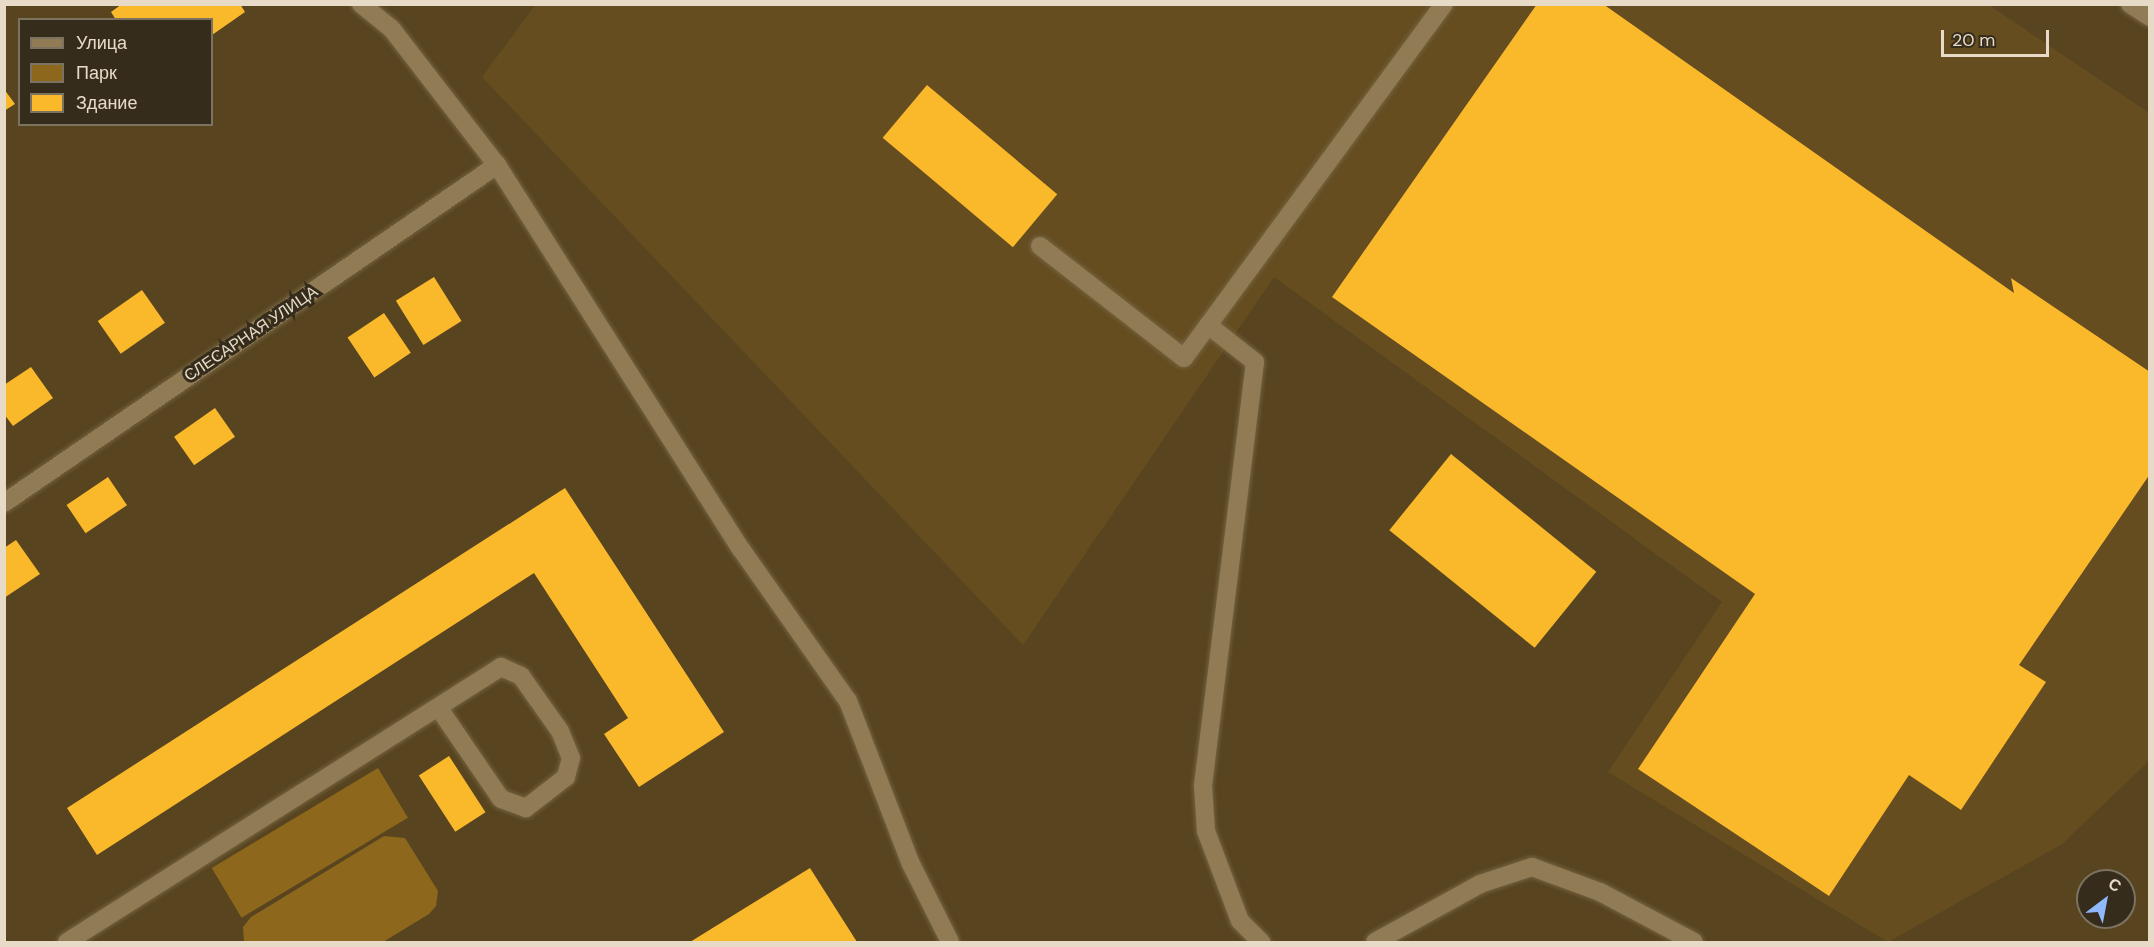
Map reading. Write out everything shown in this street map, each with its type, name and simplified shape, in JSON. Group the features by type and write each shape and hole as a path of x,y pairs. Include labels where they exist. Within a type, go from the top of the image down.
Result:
{"street":[{"path":"361,4 391,28 497,165 741,549 848,701 911,864 950,942"},
{"path":"1040,246 1184,358 1444,4"},
{"path":"2130,4 2150,17"},
{"name":"СЛЕСАРНАЯ УЛИЦА","path":"4,503 497,165"},
{"path":"1208,325 1255,362 1203,786 1206,831 1240,921 1261,942"},
{"path":"66,942 440,710 486,673 501,667 521,676 560,731 571,758 566,777 526,808 501,799 440,710"},
{"path":"1375,942 1480,884 1532,867 1600,892 1686,939"}],"shaded area":[{"path":"536,4 1989,5 2149,113 2149,761 2062,844 1888,942 1608,772 1722,602 1274,277 1023,645 482,77"}],"green space":[{"path":"378,768 408,818 242,918 212,868"},
{"path":"384,836 405,838 438,891 436,906 429,914 383,942 244,942 243,927 251,917"}],"building":[{"path":"122,4 240,4 245,12 213,34 213,18 115,18 111,12"},
{"path":"1537,4 1603,4 2014,293 2011,278 2150,372 2150,474 2019,665 2046,682 1961,810 1909,775 1829,896 1638,769 1755,594 1332,297"},
{"path":"927,85 1057,194 1013,247 883,138"},
{"path":"4,89 15,104 4,111"},
{"path":"434,277 462,321 423,345 396,301"},
{"path":"142,290 165,323 121,354 98,321"},
{"path":"384,313 411,353 374,377 348,338"},
{"path":"31,367 53,398 13,426 4,414 4,385"},
{"path":"215,408 235,437 194,465 174,437"},
{"path":"1451,454 1596,572 1535,648 1389,530"},
{"path":"108,477 127,505 86,533 67,505"},
{"path":"565,488 724,732 639,787 604,734 628,718 534,573 97,855 67,808"},
{"path":"16,540 40,574 4,598 4,548"},
{"path":"449,756 485,812 455,832 419,776"},
{"path":"810,868 857,942 690,942"}]}
